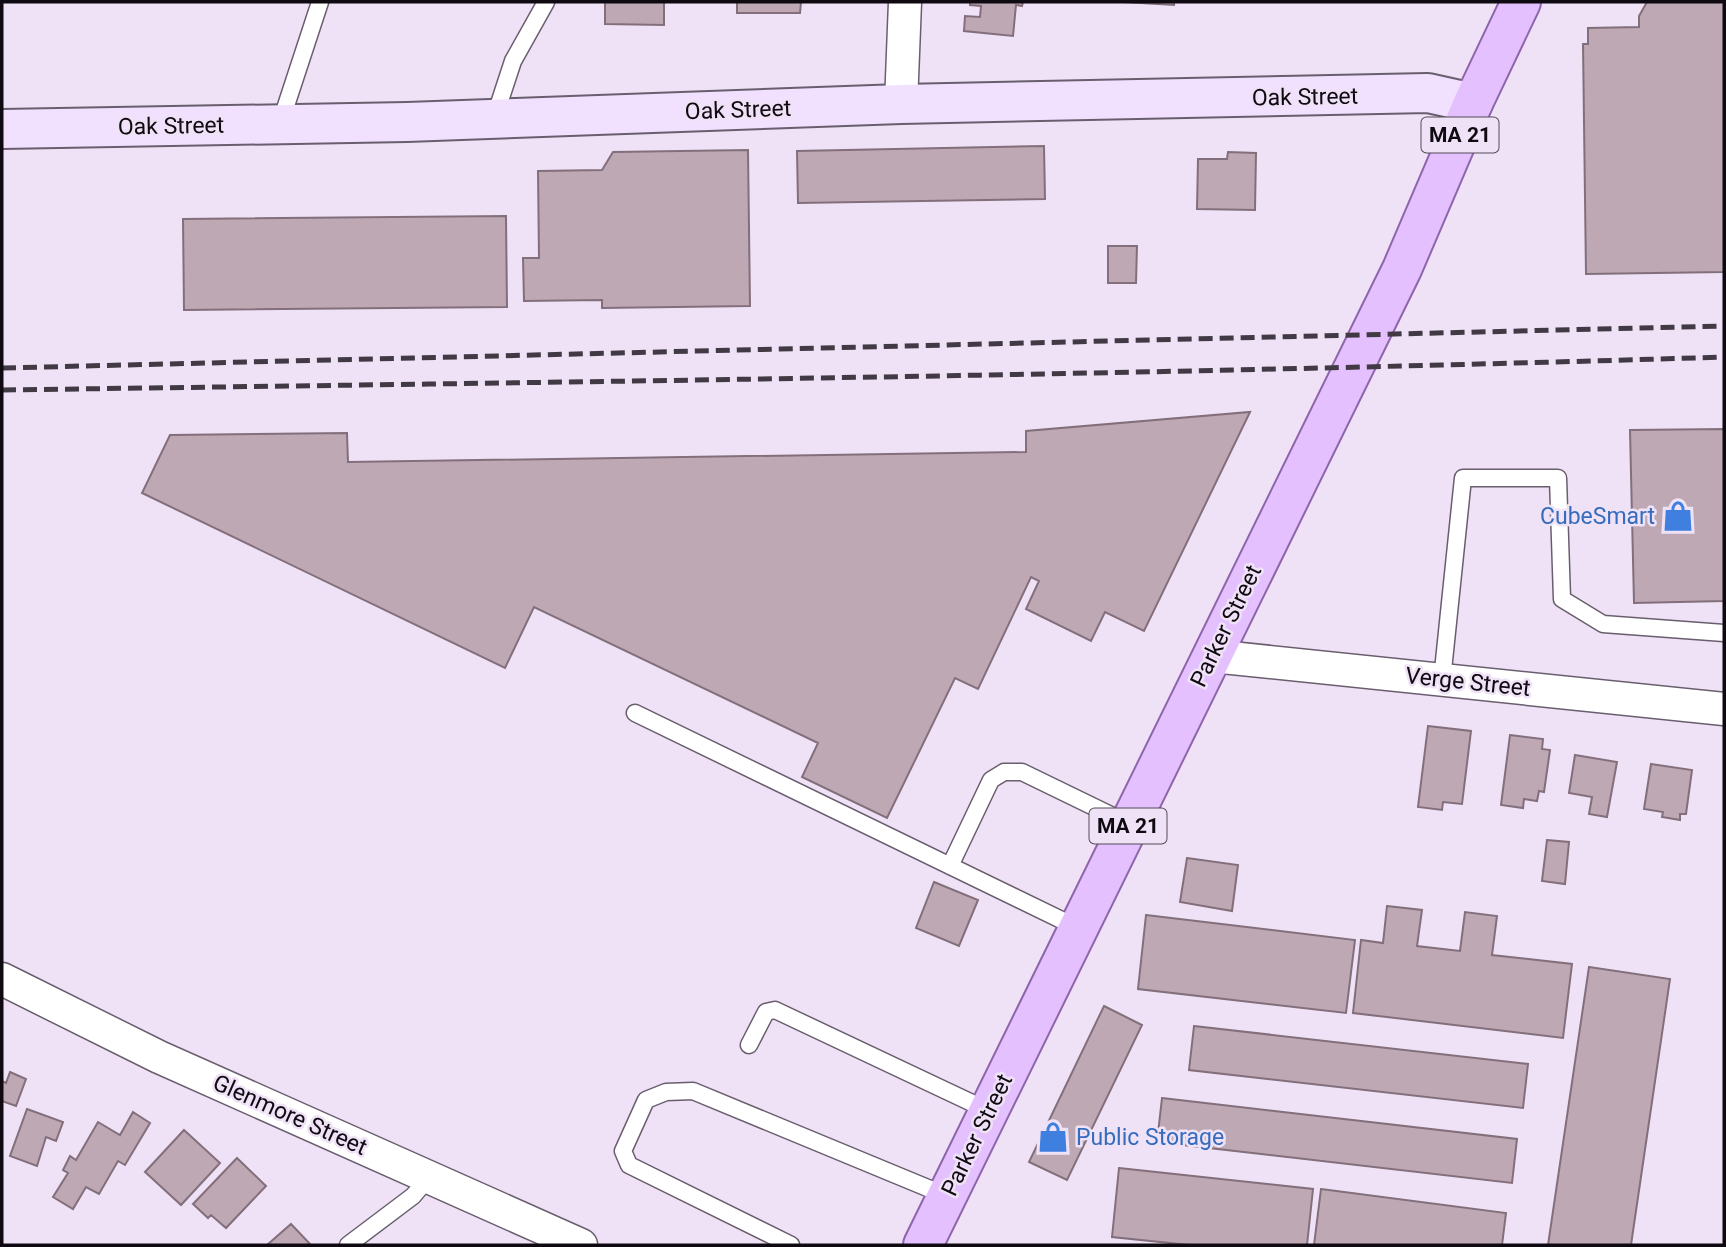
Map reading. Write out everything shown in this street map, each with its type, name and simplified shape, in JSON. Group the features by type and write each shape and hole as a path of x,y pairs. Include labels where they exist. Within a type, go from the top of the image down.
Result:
{"main road":[{"name":"Parker Street","path":"923,1245 1402,269 1521,2"}],"street":[{"path":"901,104 905,2"},
{"name":"Oak Street","path":"2,129 494,119 901,104 1428,93 1474,103"},
{"name":"Verge Street","path":"1212,656 1724,709"},
{"name":"Glenmore Street","path":"2,979 159,1057 581,1245"}],"lane":[{"path":"280,124 320,2"},
{"path":"494,119 513,61 546,2"},
{"path":"1443,680 1462,478 1558,478 1562,599 1603,624 1724,633"},
{"path":"635,713 1078,928"},
{"path":"950,866 991,780 1004,772 1022,772 1129,824"},
{"path":"749,1045 762,1017 766,1012 775,1010 989,1111"},
{"path":"791,1245 629,1165 623,1151 646,1100 666,1092 693,1091 947,1196"},
{"path":"348,1245 413,1196 429,1177"}],"building":[{"path":"605,2 664,2 664,25 605,24"},
{"path":"737,2 801,2 800,13 737,13"},
{"path":"970,2 1023,2 1022,6 1016,5 1013,36 964,31 965,16 980,17 981,6 970,5"},
{"path":"1123,2 1174,2 1174,5"},
{"path":"1647,2 1724,2 1724,272 1586,274 1583,44 1588,44 1588,28 1639,27 1639,16"},
{"path":"1044,146 1045,199 798,203 797,151"},
{"path":"748,150 750,306 602,308 602,300 524,301 523,258 539,258 538,171 602,170 613,152"},
{"path":"1228,152 1256,153 1255,210 1197,209 1198,159 1227,159"},
{"path":"506,216 507,307 184,310 183,219"},
{"path":"1108,246 1137,246 1136,283 1108,283"},
{"path":"1250,412 1144,631 1105,612 1091,641 1026,609 1039,581 1031,577 978,689 955,678 887,818 802,777 818,743 534,607 505,668 142,493 170,435 347,433 348,462 1026,452 1026,431"},
{"name":"CubeSmart","path":"1724,429 1724,601 1634,603 1630,430"},
{"path":"1428,726 1471,731 1462,804 1443,802 1442,810 1418,807"},
{"path":"1510,735 1543,739 1542,749 1550,750 1544,792 1539,791 1537,801 1524,799 1523,808 1501,805"},
{"path":"1575,755 1617,762 1607,817 1589,814 1592,797 1569,793"},
{"path":"1651,764 1692,770 1686,814 1680,814 1680,820 1662,817 1663,812 1644,809"},
{"path":"1547,840 1569,842 1565,884 1542,881"},
{"path":"1187,858 1238,865 1232,911 1180,902"},
{"path":"934,882 978,900 959,946 916,928"},
{"path":"1387,906 1422,910 1417,946 1460,951 1465,912 1497,916 1492,955 1572,964 1563,1038 1353,1013 1361,940 1383,943"},
{"path":"1146,915 1355,940 1346,1013 1138,989"},
{"path":"1589,967 1670,979 1631,1245 1548,1245"},
{"path":"1104,1006 1142,1025 1067,1180 1029,1162"},
{"path":"1194,1026 1528,1064 1523,1108 1189,1070"},
{"path":"10,1072 26,1079 16,1106 2,1101 2,1081 6,1083"},
{"path":"1162,1098 1517,1139 1512,1183 1157,1142"},
{"path":"27,1109 63,1122 56,1141 46,1137 37,1166 10,1156"},
{"path":"133,1112 150,1123 125,1165 118,1161 99,1194 86,1187 73,1209 53,1197 68,1173 63,1170 70,1156 76,1160 98,1122 120,1135"},
{"path":"184,1130 220,1163 181,1205 145,1172"},
{"path":"237,1158 266,1186 226,1228 211,1215 208,1218 193,1204"},
{"path":"1119,1168 1313,1189 1307,1245 1189,1245 1112,1237"},
{"path":"1321,1189 1506,1213 1502,1245 1314,1245"},
{"path":"291,1224 311,1245 267,1245"}],"railway":[{"path":"2,368 1724,326"},
{"path":"2,390 1078,373 1724,357"}],"place":[{"name":"CubeSmart","path":"1678,516"},
{"name":"Public Storage","path":"1053,1137"}]}
